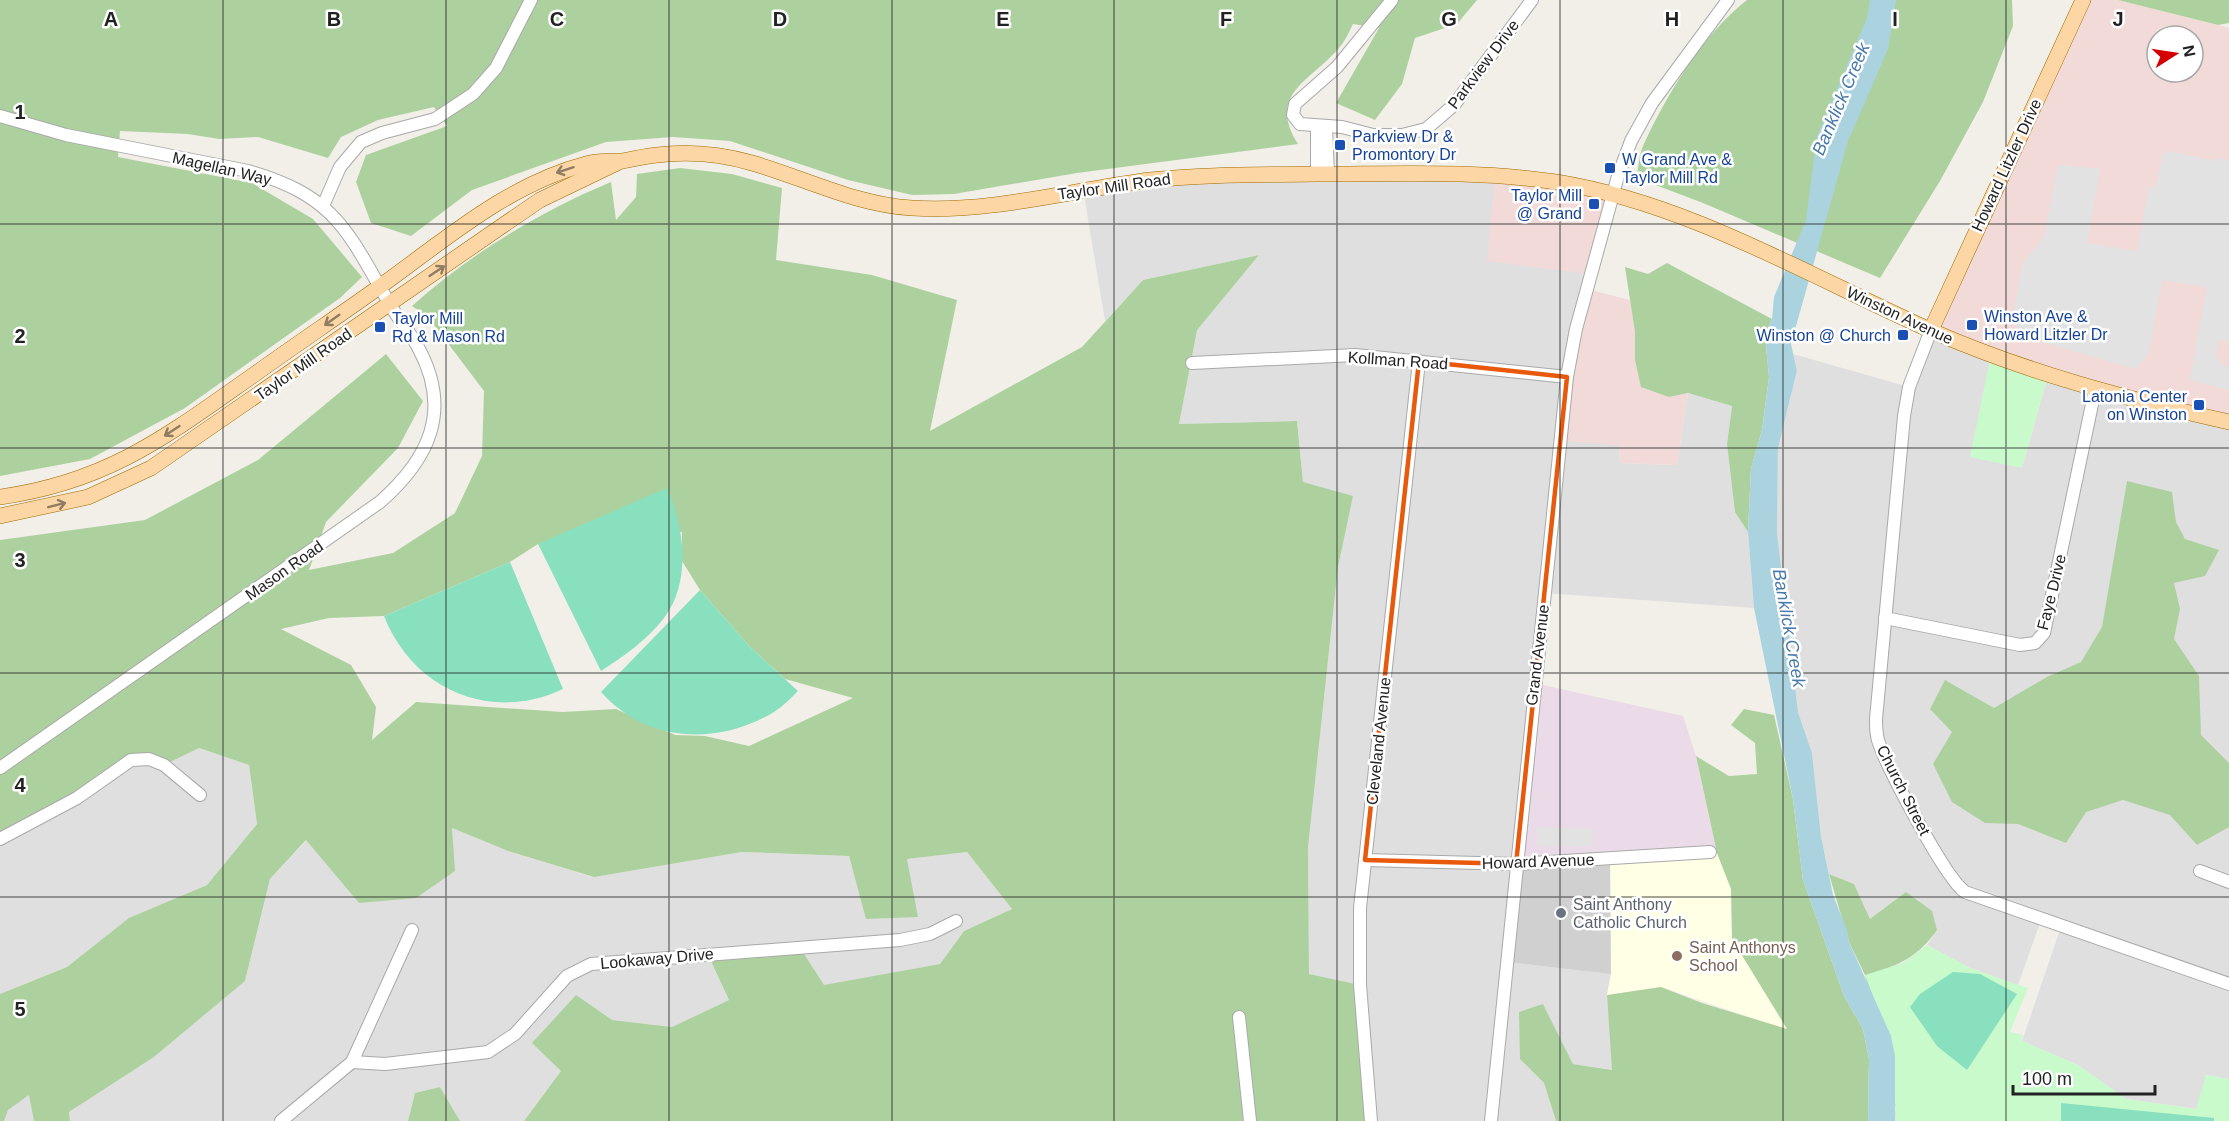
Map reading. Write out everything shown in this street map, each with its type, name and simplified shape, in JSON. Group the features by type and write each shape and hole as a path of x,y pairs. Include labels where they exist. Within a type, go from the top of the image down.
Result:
{"main road":[{"name":"Howard Litzler Drive","path":"1931,330 2083,0"},
{"name":"Taylor Mill Road","path":"0,497 55,488 130,457 175,430 380,287 440,242 518,191 563,170 597,161 676,153 710,154 757,164 866,200 913,208 960,208 1188,176 1323,174 1519,178 1554,182 1614,195"},
{"name":"Taylor Mill Road","path":"0,516 88,497 151,468 540,201 622,160"},
{"name":"Winston Avenue","path":"1614,195 1673,214 1860,296 1931,330 2022,367 2095,390 2229,422"}],"street":[{"path":"323,206 340,167 361,142 382,133 435,119 473,94 496,68 531,0"},
{"path":"1323,174 1321,127 1305,126 1296,120 1293,115 1295,104 1337,67 1392,0"},
{"name":"Parkview Drive","path":"1321,127 1392,135 1426,129 1453,105 1532,0"},
{"name":"Grand Avenue","path":"1491,1121 1567,377 1576,328 1621,167 1640,121 1728,0"},
{"name":"Magellan Way","path":"0,116 66,135 248,171 288,185 323,206 358,247 389,304"},
{"name":"Mason Road","path":"0,768 380,502 405,480 428,442 434,396 430,373 419,348 389,304"},
{"name":"Church Street","path":"1931,330 1909,387 1904,416 1876,719 1879,744 1957,887 1984,901 2229,984"},
{"name":"Kollman Road","path":"1192,363 1354,355 1567,377"},
{"name":"Cleveland Avenue","path":"1371,1121 1359,960 1360,908 1419,361"},
{"name":"Faye Drive","path":"1885,618 2020,645 2035,643 2044,633 2095,390"},
{"path":"0,839 77,798 131,760 149,759 164,765 200,795"},
{"name":"Howard Avenue","path":"1365,860 1516,864 1710,852"},
{"path":"2200,871 2229,882"},
{"name":"Lookaway Drive","path":"352,1062 385,1064 488,1052 514,1034 567,976 591,964 900,940 930,934 956,921"},
{"path":"281,1121 352,1062 411,930"},
{"path":"1239,1017 1250,1121"}],"highlighted area":[{"path":"1419,361 1567,377 1516,864 1365,860"}],"shaded area":[{"path":"2083,0 2118,0 2229,28 2229,422 2140,402 1931,330"},
{"path":"2168,151 2216,161 2217,158 2229,160 2229,341 2219,340 2216,356 2222,365 2229,367 2229,390 2190,380 2207,287 2162,280 2149,352 2136,369 2021,336 2012,317 2023,263 2044,237 2058,165 2100,169 2087,243 2137,251 2149,186 2156,188 2162,156"},
{"path":"1495,177 1591,274 1576,329 1619,445 1620,463 1677,465 1688,393 1732,406 1727,444 1735,511 1748,532 1754,608 1545,593 1507,962 1611,974 1607,995 1613,1070 1573,1064 1543,1004 1520,1059 1544,1083 1556,1121 1371,1121 1360,985 1309,975 1308,848 1338,567 1352,497 1303,482 1297,421 1179,424 1196,330 1259,255 1143,280 1105,321 1083,189 1132,182"},
{"path":"1495,177 1614,195 1591,274 1487,261"},
{"path":"1587,289 1630,300 1635,332 1635,360 1669,397 1688,393 1677,465 1620,463 1619,445 1561,441"},
{"path":"1931,330 1991,354 2022,468 2048,375 2229,422 2229,1079 2206,1075 2197,1109 2126,1099 2078,1065 2022,1041 2061,927 2041,920 2018,985 1970,968 1927,945 1937,930 1870,919 1854,884 1829,874 1821,836 1812,753 1798,712 1777,532 1778,448 1797,371 1793,354 1909,387"},
{"path":"1534,683 1683,716 1696,756 1717,853 1516,864"},
{"path":"199,748 249,765 257,824 207,885 130,918 67,967 0,994 0,839 131,760 164,765"},
{"path":"1537,827 1593,829 1593,847 1537,845"},
{"path":"452,828 508,851 593,877 742,852 849,856 867,919 907,859 967,852 1012,909 964,931 940,964 824,986 799,947 707,954 729,1000 672,1027 612,1020 561,1071 524,1121 460,1121 440,1087 415,1093 408,1121 70,1121 69,1112 154,1057 245,981 270,879 307,840"},
{"name":"Saint Anthonys School","path":"1717,853 1731,889 1732,939 1788,1030 1661,987 1607,995 1611,974 1610,858"},
{"name":"Saint Anthony Catholic Church","path":"1610,858 1611,974 1507,962 1516,864"},
{"path":"30,1094 34,1121 4,1121 7,1110"}],"green space":[{"path":"0,0 1477,0 1457,24 1415,38 1402,84 1375,120 1336,103 1379,28 1353,24 1339,48 1305,80 1290,100 1287,113 1289,127 1298,144 1077,173 954,194 912,195 848,180 730,141 673,137 606,142 472,190 411,236 371,223 356,182 366,155 447,126 434,107 378,120 341,137 328,158 258,137 219,139 188,134 120,131 118,157 252,183 313,219 362,277 340,298 185,408 90,459 0,476"},
{"path":"1747,0 2012,0 2013,26 1983,102 1940,181 1880,278 1703,203 1637,178 1643,146 1674,87 1716,30"},
{"path":"2118,0 2229,0 2229,23 2218,25"},
{"path":"680,168 732,174 782,188 776,260 872,275 957,300 930,431 1082,347 1143,280 1259,255 1197,330 1179,424 1297,421 1303,482 1353,496 1338,567 1308,848 1309,974 1360,985 1371,1121 524,1121 561,1071 532,1043 576,995 612,1020 672,1027 729,1000 707,953 799,946 824,985 940,964 964,931 1012,909 967,852 907,859 918,917 866,919 849,856 742,852 594,877 508,851 452,828 455,871 416,898 359,903 306,840 270,879 245,981 154,1057 69,1112 70,1121 34,1121 29,1095 8,1110 4,1121 0,1121 0,994 67,967 129,918 207,885 257,824 249,765 199,748 164,765 140,759 0,839 0,540 145,520 258,460 386,354 423,401 398,448 326,522 309,570 393,553 455,513 482,456 484,391 428,317 412,306 457,269 506,236 558,207 611,182 616,220 636,197 637,174","holes":["682,532 682,561 700,590 750,647 785,679 853,698 749,746 705,736 675,735 616,709 563,712 416,702 372,740 376,707 351,665 281,629 329,618 384,616 510,562 538,544"]},
{"path":"1667,263 1772,319 1765,335 1769,377 1762,430 1751,469 1748,532 1735,512 1727,444 1732,406 1688,393 1669,397 1641,387 1635,360 1635,332 1625,267 1648,274"},
{"path":"1991,354 2048,375 2022,468 1970,457"},
{"path":"2127,481 2172,492 2176,522 2185,539 2219,550 2205,576 2174,583 2180,609 2174,639 2199,676 2201,735 2229,763 2229,827 2197,845 2170,815 2123,800 2086,812 2066,843 2018,824 1985,823 1952,802 1933,764 1952,732 1930,709 1945,680 1994,708 2047,677 2081,662 2102,627"},
{"path":"667,488 681,537 682,571 679,588 673,603 657,626 635,647 601,671 538,544"},
{"path":"510,562 563,689 536,699 509,702 482,700 457,693 434,681 414,663 397,642 384,616"},
{"path":"700,590 750,647 798,691 774,712 752,723 729,730 706,734 683,734 661,730 619,709 601,692"},
{"path":"1744,709 1774,715 1793,799 1803,880 1844,996 1863,1029 1869,1059 1868,1121 1556,1121 1544,1083 1520,1059 1519,1012 1543,1004 1573,1064 1612,1070 1607,995 1661,987 1702,1003 1787,1029 1732,939 1731,889 1717,853 1696,756 1729,776 1757,774 1755,743 1731,725"},
{"path":"1829,874 1854,884 1870,919 1906,892 1932,911 1937,930 1932,937 1914,954 1885,969 1910,1007 1895,1121 1896,1108 1865,975 1849,942"},
{"path":"1927,945 1970,968 2028,988 2010,1032 2023,1035 2022,1041 2078,1065 2126,1099 2196,1109 2206,1075 2229,1079 2229,1121 1895,1121 1896,1108 1875,1002 1865,975 1903,963"},
{"path":"1953,972 1980,974 2017,994 1967,1070 1937,1046 1910,1007 1920,994"},
{"path":"440,1087 460,1121 408,1121 415,1093"},
{"path":"2061,1103 2214,1118 2214,1121 2061,1121"}],"water":[{"name":"Banklick Creek","path":"1870,0 1896,0 1888,49 1848,141 1791,344 1797,371 1778,448 1777,532 1798,712 1812,753 1821,836 1833,895 1847,930 1849,942 1891,1036 1895,1056 1895,1121 1868,1121 1869,1059 1863,1029 1844,996 1803,880 1793,799 1754,608 1748,532 1751,469 1762,430 1769,377 1765,335 1772,319 1774,297 1806,220 1817,136 1867,18"}],"place":[{"name":"Parkview Dr & Promontory Dr","path":"1340,145"},
{"name":"W Grand Ave & Taylor Mill Rd","path":"1610,168"},
{"name":"Taylor Mill @ Grand","path":"1594,204"},
{"name":"Winston Ave & Howard Litzler Dr","path":"1972,325"},
{"name":"Taylor Mill Rd & Mason Rd","path":"380,327"},
{"name":"Winston @ Church","path":"1903,335"},
{"name":"Latonia Center on Winston","path":"2199,405"},
{"name":"Saint Anthony Catholic Church","path":"1561,913"},
{"name":"Saint Anthonys School","path":"1677,956"}]}
